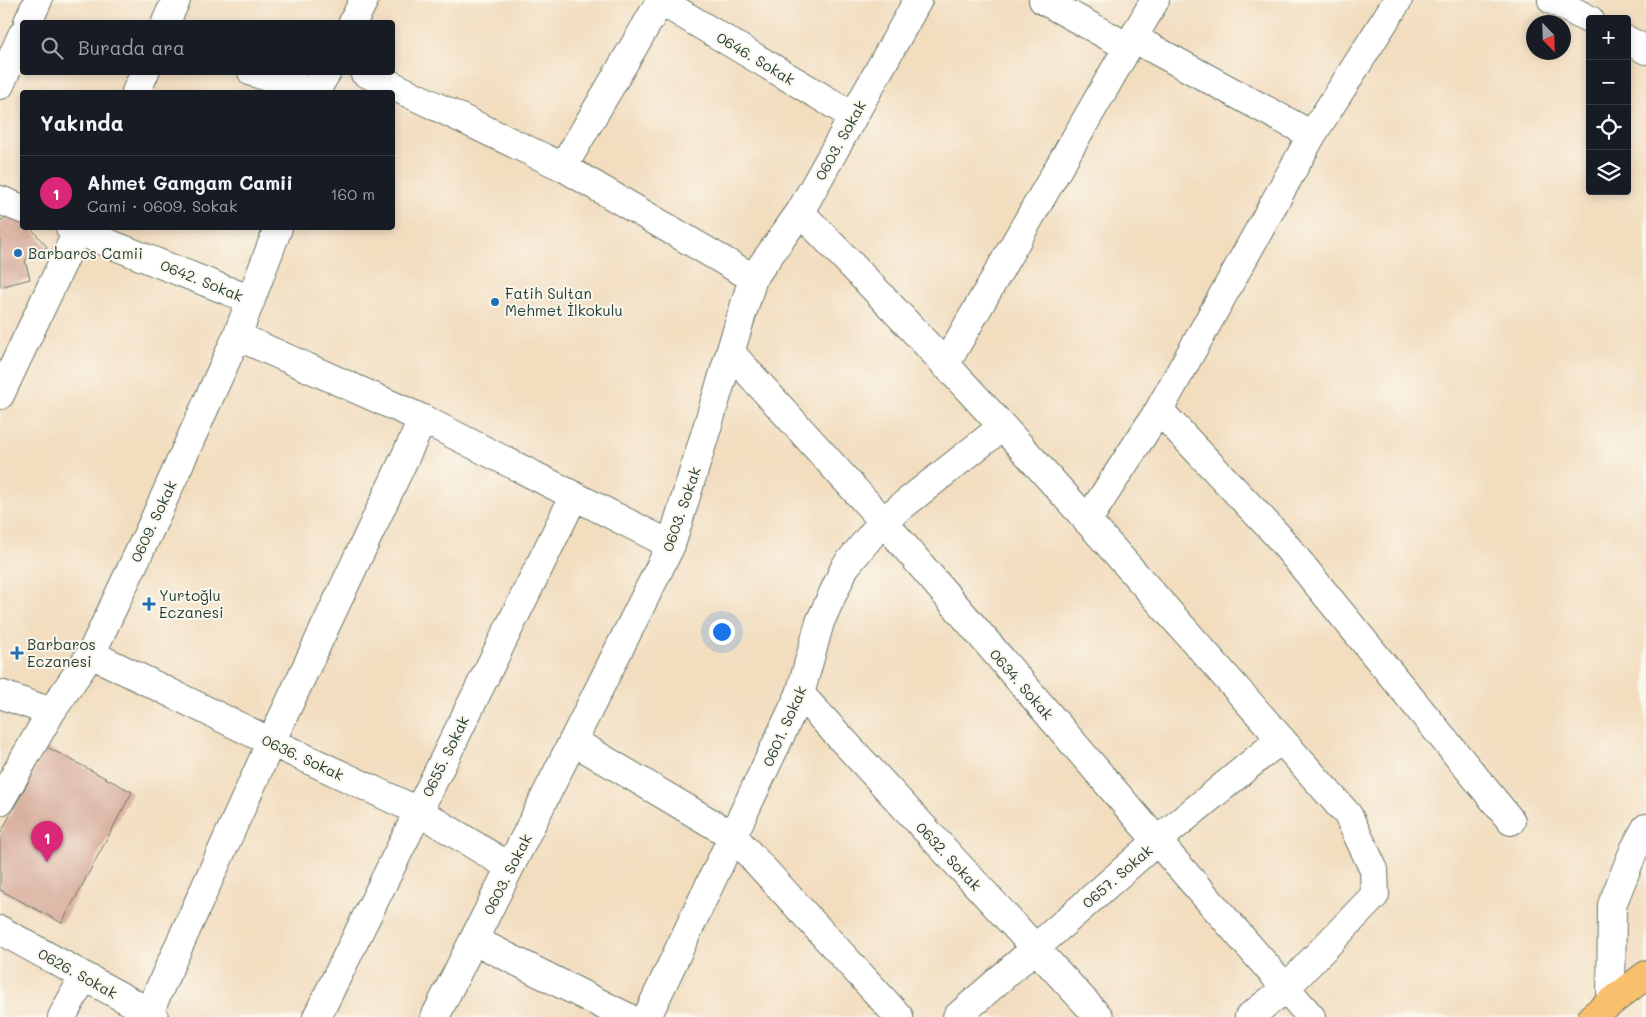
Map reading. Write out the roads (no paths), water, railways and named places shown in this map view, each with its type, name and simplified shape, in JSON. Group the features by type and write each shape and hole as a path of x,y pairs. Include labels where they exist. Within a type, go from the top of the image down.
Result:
{"highway":[{"path":"1602,1009 1646,975"}],"street":[{"path":"29,20 38,0"},
{"path":"167,20 176,0"},
{"path":"354,20 364,0"},
{"path":"563,167 660,0"},
{"name":"0646. Sokak","path":"660,0 854,116"},
{"name":"0603. Sokak","path":"435,1017 671,545 753,278 800,212 918,0"},
{"path":"1043,0 1312,135"},
{"path":"945,365 1155,0"},
{"path":"1087,521 1159,410 1312,135 1398,0"},
{"path":"1552,0 1586,18"},
{"path":"0,85 20,40"},
{"path":"1631,42 1646,50"},
{"path":"137,90 144,75"},
{"path":"261,75 309,90"},
{"path":"316,90 325,75"},
{"path":"370,75 563,167 753,278"},
{"path":"0,200 20,208"},
{"path":"800,212 1002,427 1348,815 1374,870 1376,895 1285,989 1249,1017"},
{"path":"0,395 74,230"},
{"name":"0642. Sokak","path":"80,230 251,300"},
{"name":"0609. Sokak","path":"0,801 51,712 91,654 151,527 237,336 277,230"},
{"path":"237,336 423,419 671,545"},
{"name":"0634. Sokak","path":"731,353 883,521 1157,841 1311,1017"},
{"path":"1159,410 1277,535 1511,821"},
{"path":"152,1015 271,742 423,419"},
{"name":"0601. Sokak","path":"647,1017 800,694 820,622 845,567 883,521 1002,427"},
{"name":"0655. Sokak","path":"317,1017 574,496"},
{"name":"0636. Sokak","path":"91,654 418,811 510,867"},
{"path":"0,694 51,712"},
{"name":"0632. Sokak","path":"800,694 1099,1017"},
{"name":"0657. Sokak","path":"957,1017 1157,841 1281,739"},
{"path":"573,741 733,836 899,1017"},
{"path":"1602,1009 1612,905 1634,850 1646,828"},
{"name":"0626. Sokak","path":"0,930 152,1015"},
{"path":"474,940 627,1017"},
{"path":"62,1017 84,976"}],"place":[{"name":"Barbaros Camii","path":"18,253"},
{"name":"Fatih Sultan Mehmet İlkokulu","path":"495,302"},
{"name":"Yurtoğlu Eczanesi","path":"149,604"},
{"name":"Barbaros Eczanesi","path":"17,653"},
{"name":"Ahmet Gamgam Camii","path":"47,862"}]}
